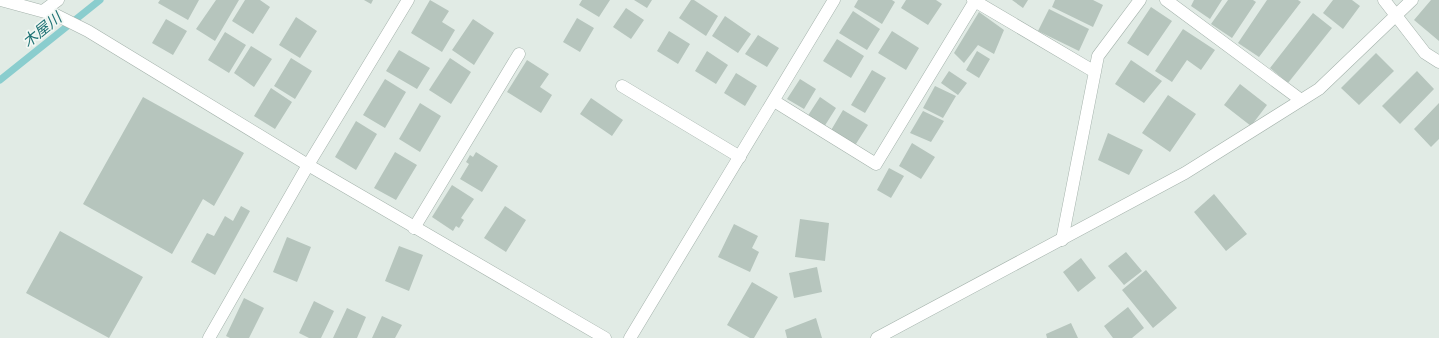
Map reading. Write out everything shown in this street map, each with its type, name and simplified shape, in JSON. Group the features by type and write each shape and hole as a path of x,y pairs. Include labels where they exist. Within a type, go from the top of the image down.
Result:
{"street":[{"path":"1,0 56,15 88,31 414,228 605,338"},
{"path":"43,12 58,0"},
{"path":"210,338 308,165 408,0"},
{"path":"630,338 834,0"},
{"path":"774,101 876,164 974,0 1095,72"},
{"path":"1062,240 1098,56 1140,0"},
{"path":"1166,0 1301,100"},
{"path":"1384,0 1425,53 1439,62"},
{"path":"877,338 1185,173 1319,89 1412,0"},
{"path":"414,228 519,54"},
{"path":"622,86 740,157"}],"building":[{"path":"160,0 199,0 188,20 158,3"},
{"path":"216,0 239,0 215,41 196,29"},
{"path":"245,0 260,0 270,7 253,34 232,21"},
{"path":"364,0 373,0 371,4"},
{"path":"430,0 449,11 442,22 455,30 442,52 411,33"},
{"path":"582,0 610,0 599,17 579,5"},
{"path":"634,0 652,0 647,8"},
{"path":"691,0 694,0 718,16 706,36 679,18"},
{"path":"858,0 892,0 895,2 882,24 854,7"},
{"path":"906,0 936,0 942,4 928,25 901,8"},
{"path":"1012,0 1028,0 1023,8"},
{"path":"1055,0 1093,0 1103,5 1093,27 1052,7"},
{"path":"1194,0 1222,0 1210,19 1191,6"},
{"path":"1228,0 1253,0 1256,2 1232,38 1211,24"},
{"path":"1267,0 1298,0 1301,2 1259,57 1238,43"},
{"path":"1333,0 1352,0 1360,6 1343,29 1323,13"},
{"path":"1431,0 1439,0 1439,41 1414,20"},
{"path":"1151,7 1172,21 1148,56 1127,43"},
{"path":"626,8 644,20 631,39 613,27"},
{"path":"1049,9 1089,29 1079,51 1038,31"},
{"path":"853,11 880,29 867,50 839,33"},
{"path":"979,12 1004,30 994,54 978,45 964,63 954,53"},
{"path":"1313,13 1332,28 1288,83 1270,68"},
{"path":"725,16 751,34 738,53 712,36"},
{"path":"296,17 317,31 300,58 279,45"},
{"path":"577,18 594,28 580,52 563,42"},
{"path":"166,19 187,31 173,55 152,43"},
{"path":"473,19 494,33 474,65 452,50"},
{"path":"1183,29 1215,50 1201,70 1187,60 1172,82 1155,71"},
{"path":"669,31 690,44 678,64 657,51"},
{"path":"892,31 919,48 906,70 878,53"},
{"path":"225,32 246,45 229,73 208,60"},
{"path":"758,35 779,48 767,67 745,54"},
{"path":"837,39 864,56 851,78 823,61"},
{"path":"251,46 272,59 254,87 234,73"},
{"path":"399,50 430,68 417,89 386,71"},
{"path":"707,51 728,65 716,84 695,71"},
{"path":"977,51 990,59 979,78 966,70"},
{"path":"1376,53 1394,71 1359,105 1341,88"},
{"path":"291,58 312,71 295,99 274,86"},
{"path":"450,58 471,72 451,104 429,90"},
{"path":"527,60 549,74 540,87 552,95 541,113 507,92"},
{"path":"1131,60 1162,81 1144,103 1115,84"},
{"path":"872,70 886,78 865,113 851,105"},
{"path":"949,71 967,83 958,95 941,83"},
{"path":"1417,71 1434,89 1400,124 1382,106"},
{"path":"736,73 757,86 745,106 724,93"},
{"path":"385,79 406,92 385,128 363,115"},
{"path":"800,79 816,89 804,109 787,99"},
{"path":"1240,84 1267,105 1251,126 1224,105"},
{"path":"935,86 956,96 943,118 923,108"},
{"path":"271,88 292,102 275,129 254,116"},
{"path":"1168,95 1196,114 1170,152 1142,133"},
{"path":"143,97 244,153 214,206 203,199 172,254 83,204"},
{"path":"820,97 836,108 824,127 807,117"},
{"path":"591,98 623,120 612,136 580,114"},
{"path":"420,103 441,116 420,152 399,139"},
{"path":"1439,103 1439,139 1431,147 1414,129"},
{"path":"843,110 868,125 854,147 830,132"},
{"path":"923,111 944,121 931,142 910,133"},
{"path":"356,121 377,134 356,170 335,157"},
{"path":"1108,133 1143,150 1129,175 1098,160"},
{"path":"912,143 935,157 921,179 899,166"},
{"path":"395,152 417,165 396,200 374,188"},
{"path":"476,152 498,166 482,192 460,179 469,164 466,162 470,155 473,157"},
{"path":"889,168 904,176 891,198 877,190"},
{"path":"452,185 474,199 461,218 464,220 459,228 456,226 453,231 432,217"},
{"path":"1214,194 1247,234 1226,251 1194,212"},
{"path":"241,206 250,211 215,275 191,262 207,233 214,236 225,216 233,221"},
{"path":"505,206 526,220 506,252 484,238"},
{"path":"800,219 829,223 825,261 795,257"},
{"path":"734,224 758,236 752,248 759,252 750,272 718,257"},
{"path":"60,231 143,277 109,338 26,293"},
{"path":"287,237 311,247 297,282 273,272"},
{"path":"399,246 423,255 409,291 385,281"},
{"path":"1126,252 1142,271 1124,285 1108,266"},
{"path":"1081,258 1096,278 1078,292 1063,272"},
{"path":"817,267 822,292 794,298 789,273"},
{"path":"1146,270 1177,308 1153,328 1122,290"},
{"path":"752,282 778,297 754,338 750,338 727,325"},
{"path":"244,298 264,308 249,338 230,338 226,336"},
{"path":"314,301 334,311 321,338 309,338 299,333"},
{"path":"1128,307 1144,328 1132,338 1113,338 1104,326"},
{"path":"347,308 366,317 357,338 333,338"},
{"path":"382,316 402,325 395,338 372,338"},
{"path":"816,318 822,338 787,338 785,330"},
{"path":"1071,323 1078,338 1047,338 1046,334"}],"waterway":[{"name":"木屋川","path":"0,80 100,0"}]}
